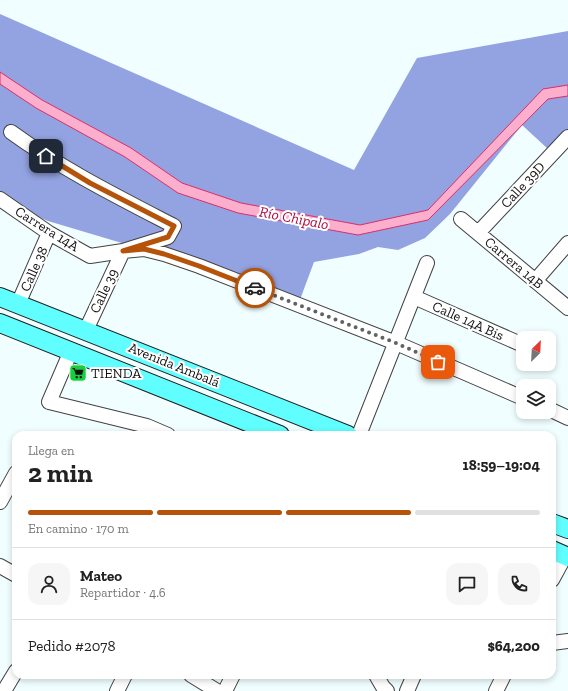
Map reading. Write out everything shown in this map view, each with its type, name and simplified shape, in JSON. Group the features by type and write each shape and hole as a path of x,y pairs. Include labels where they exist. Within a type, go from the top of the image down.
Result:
{"main road":[{"name":"Avenida Ambalá","path":"0,297 338,431"},
{"name":"Avenida Ambalá","path":"0,323 270,431"},
{"path":"556,525 568,530"}],"street":[{"path":"11,132 34,149 171,231 123,251"},
{"name":"Calle 39D","path":"478,233 568,137"},
{"name":"Carrera 14A","path":"0,199 49,233 90,256 144,249 199,266 396,343 516,395"},
{"name":"Carrera 14B","path":"461,219 568,308"},
{"name":"Calle 38","path":"18,304 49,233"},
{"path":"535,281 568,243"},
{"name":"Calle 39","path":"86,330 123,251"},
{"path":"361,431 427,263"},
{"name":"Calle 14A Bis","path":"414,297 516,342"},
{"path":"71,351 49,402 147,426 159,431"},
{"path":"556,412 568,418"},
{"path":"0,502 12,481"},
{"path":"556,570 562,554"},
{"path":"0,566 12,573"},
{"path":"556,642 568,641"},
{"path":"4,686 12,676"},
{"path":"117,691 123,679"},
{"path":"198,679 217,691"},
{"path":"226,691 231,679"},
{"path":"379,679 387,691"},
{"path":"407,691 412,679"},
{"path":"496,691 502,679"}],"shaded area":[{"path":"0,14 354,170 417,58 568,31 568,135 548,149 522,125 450,214 425,238 398,250 378,247 359,254 314,262 298,305 199,266 48,221 0,201"}],"water":[{"name":"Río Chipalo","path":"0,72 42,100 131,148 182,183 241,203 360,225 428,210 543,89 568,85 568,96 548,99 428,220 358,235 238,213 178,193 125,157 36,108 0,84"}],"way so far":[{"path":"255,288 396,343 438,362"}],"place":[{"name":"TIENDA","path":"78,373"}],"route":[{"path":"46,156 90,183 174,226 168,237 123,251 144,249 164,254 255,288"}]}
